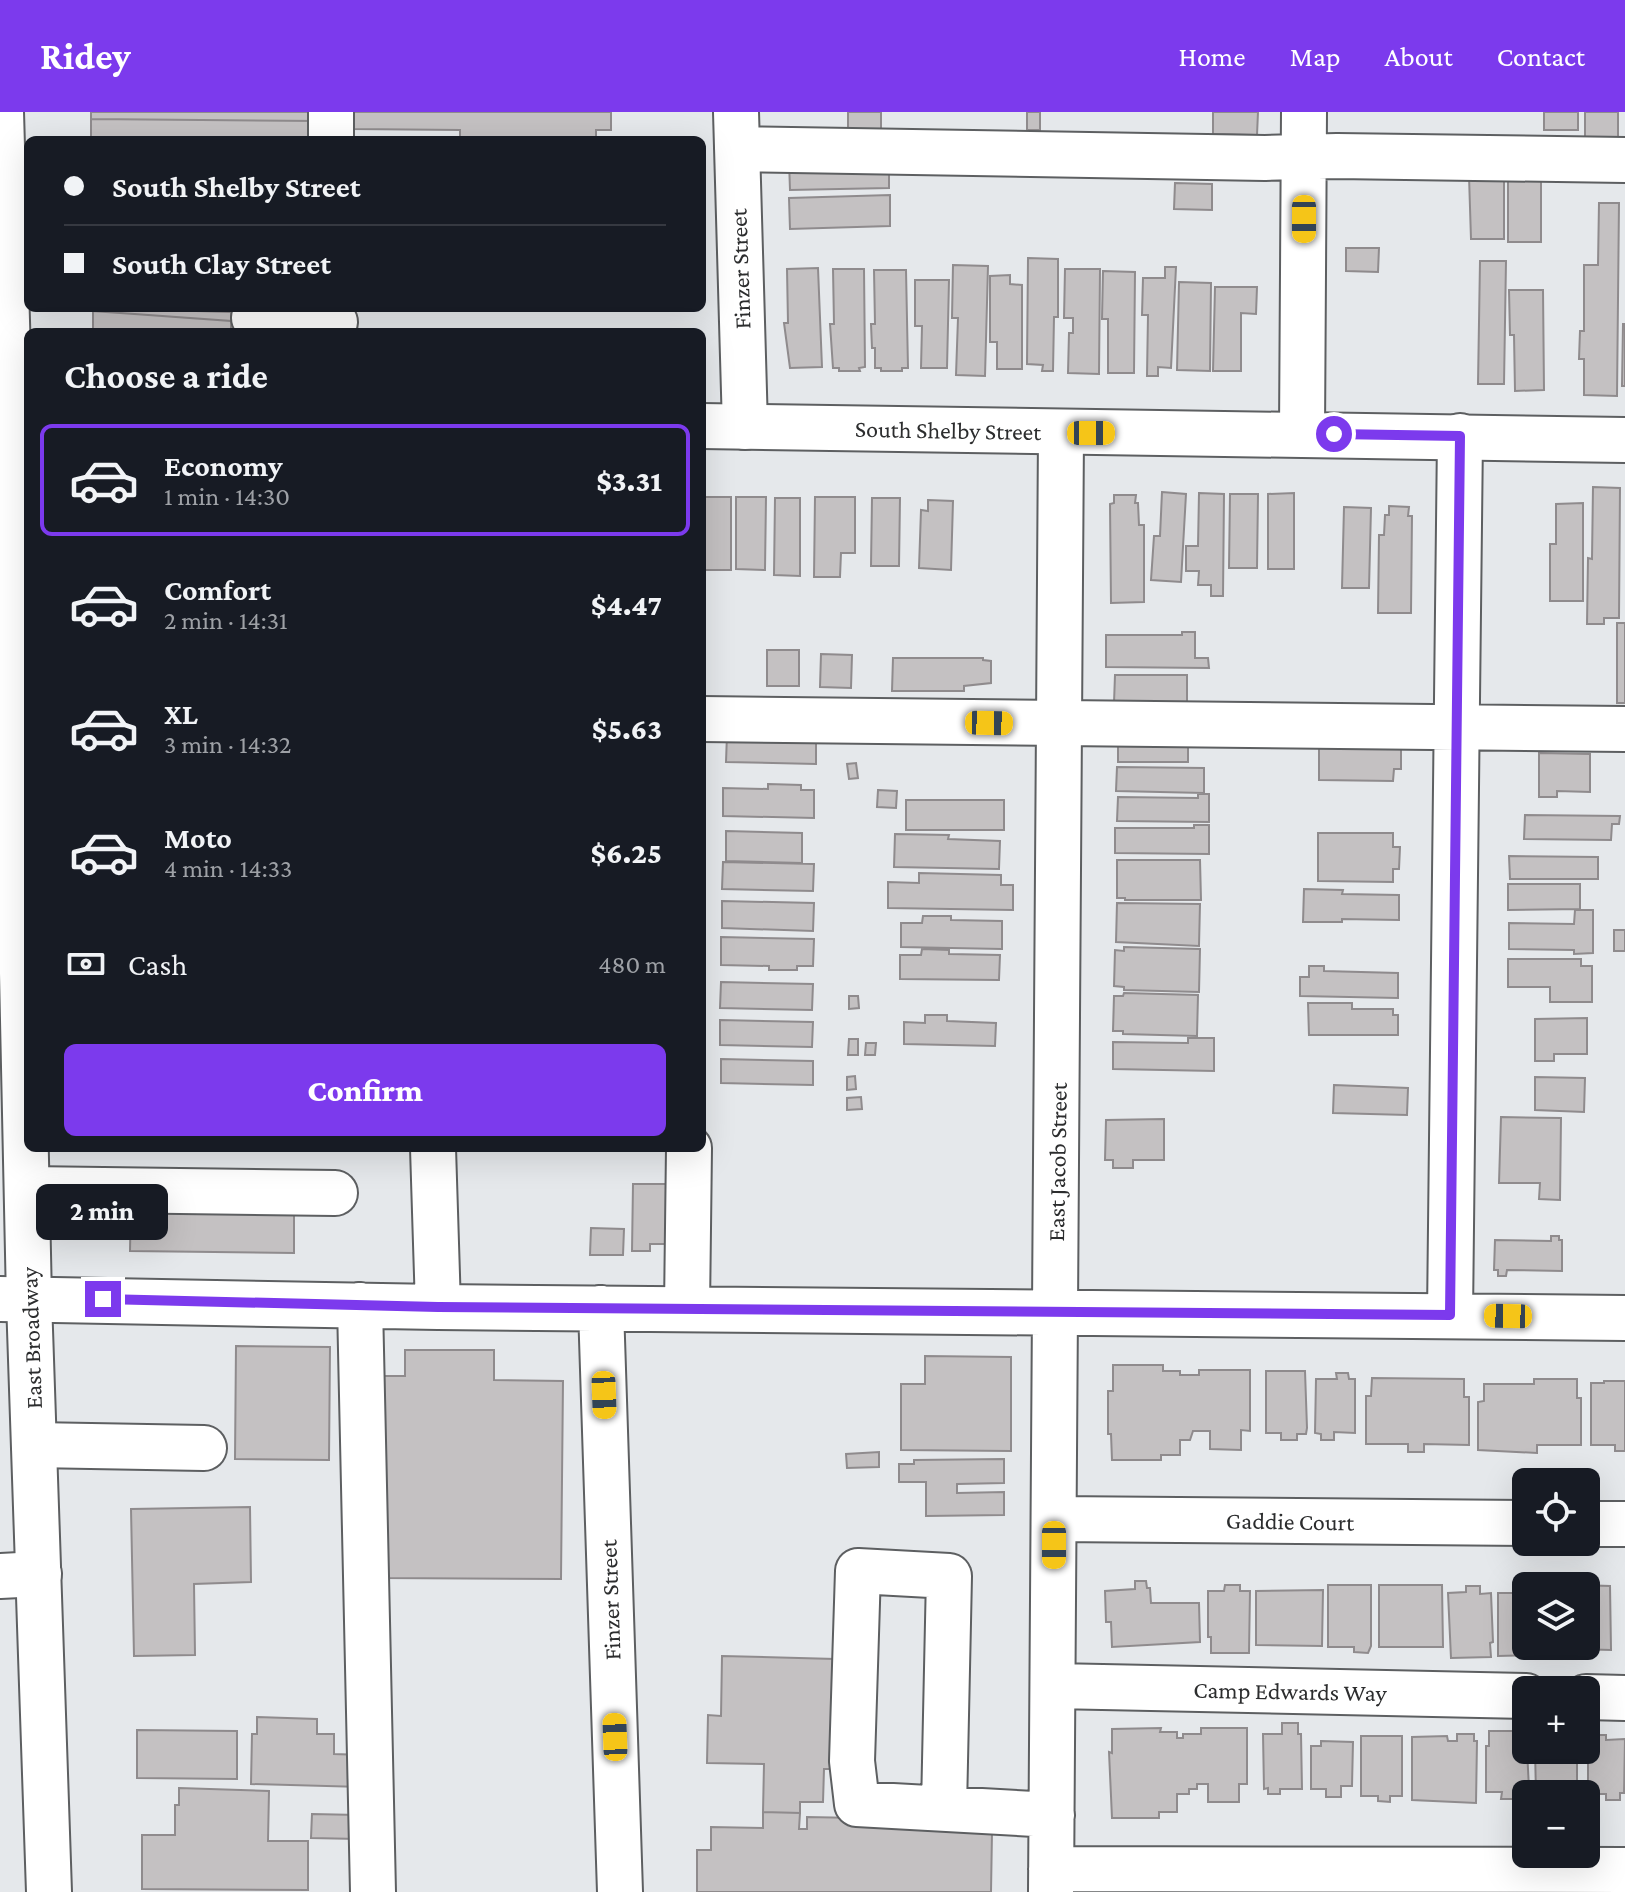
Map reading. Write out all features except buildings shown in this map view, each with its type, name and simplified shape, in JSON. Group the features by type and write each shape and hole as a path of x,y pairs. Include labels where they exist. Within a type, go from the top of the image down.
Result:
{"street":[{"name":"East Broadway","path":"1,112 13,420 14,577 22,654 16,915 11,984 24,1151"},
{"path":"331,112 331,136"},
{"path":"1302,433 1304,112"},
{"path":"736,130 1304,158 1625,160"},
{"name":"Finzer Street","path":"736,130 745,427"},
{"path":"254,318 335,321"},
{"name":"South Shelby Street","path":"706,426 1625,440"},
{"name":"East Jacob Street","path":"1051,1880 1061,433"},
{"path":"1450,1315 1460,436"},
{"path":"706,719 1625,729"},
{"name":"East Broadway","path":"24,1152 27,1189 15,1299 34,1445 19,1575 49,1892"},
{"path":"433,1152 438,1307"},
{"path":"687,1308 689,1152"},
{"path":"27,1189 335,1193"},
{"path":"15,1299 438,1307 1625,1318"},
{"path":"360,1305 373,1892"},
{"name":"Finzer Street","path":"601,1308 620,1892"},
{"path":"34,1445 204,1448"},
{"name":"Gaddie Court","path":"1054,1519 1512,1523"},
{"path":"1600,1524 1625,1524"},
{"path":"944,1808 949,1576 858,1571 852,1761 857,1804 1052,1815"},
{"name":"Camp Edwards Way","path":"1054,1686 1512,1696"},
{"path":"1600,1697 1625,1698"},
{"path":"1051,1880 1625,1870"}],"route":[{"path":"103,1299 438,1307 1450,1315 1460,436 1334,434"}]}
